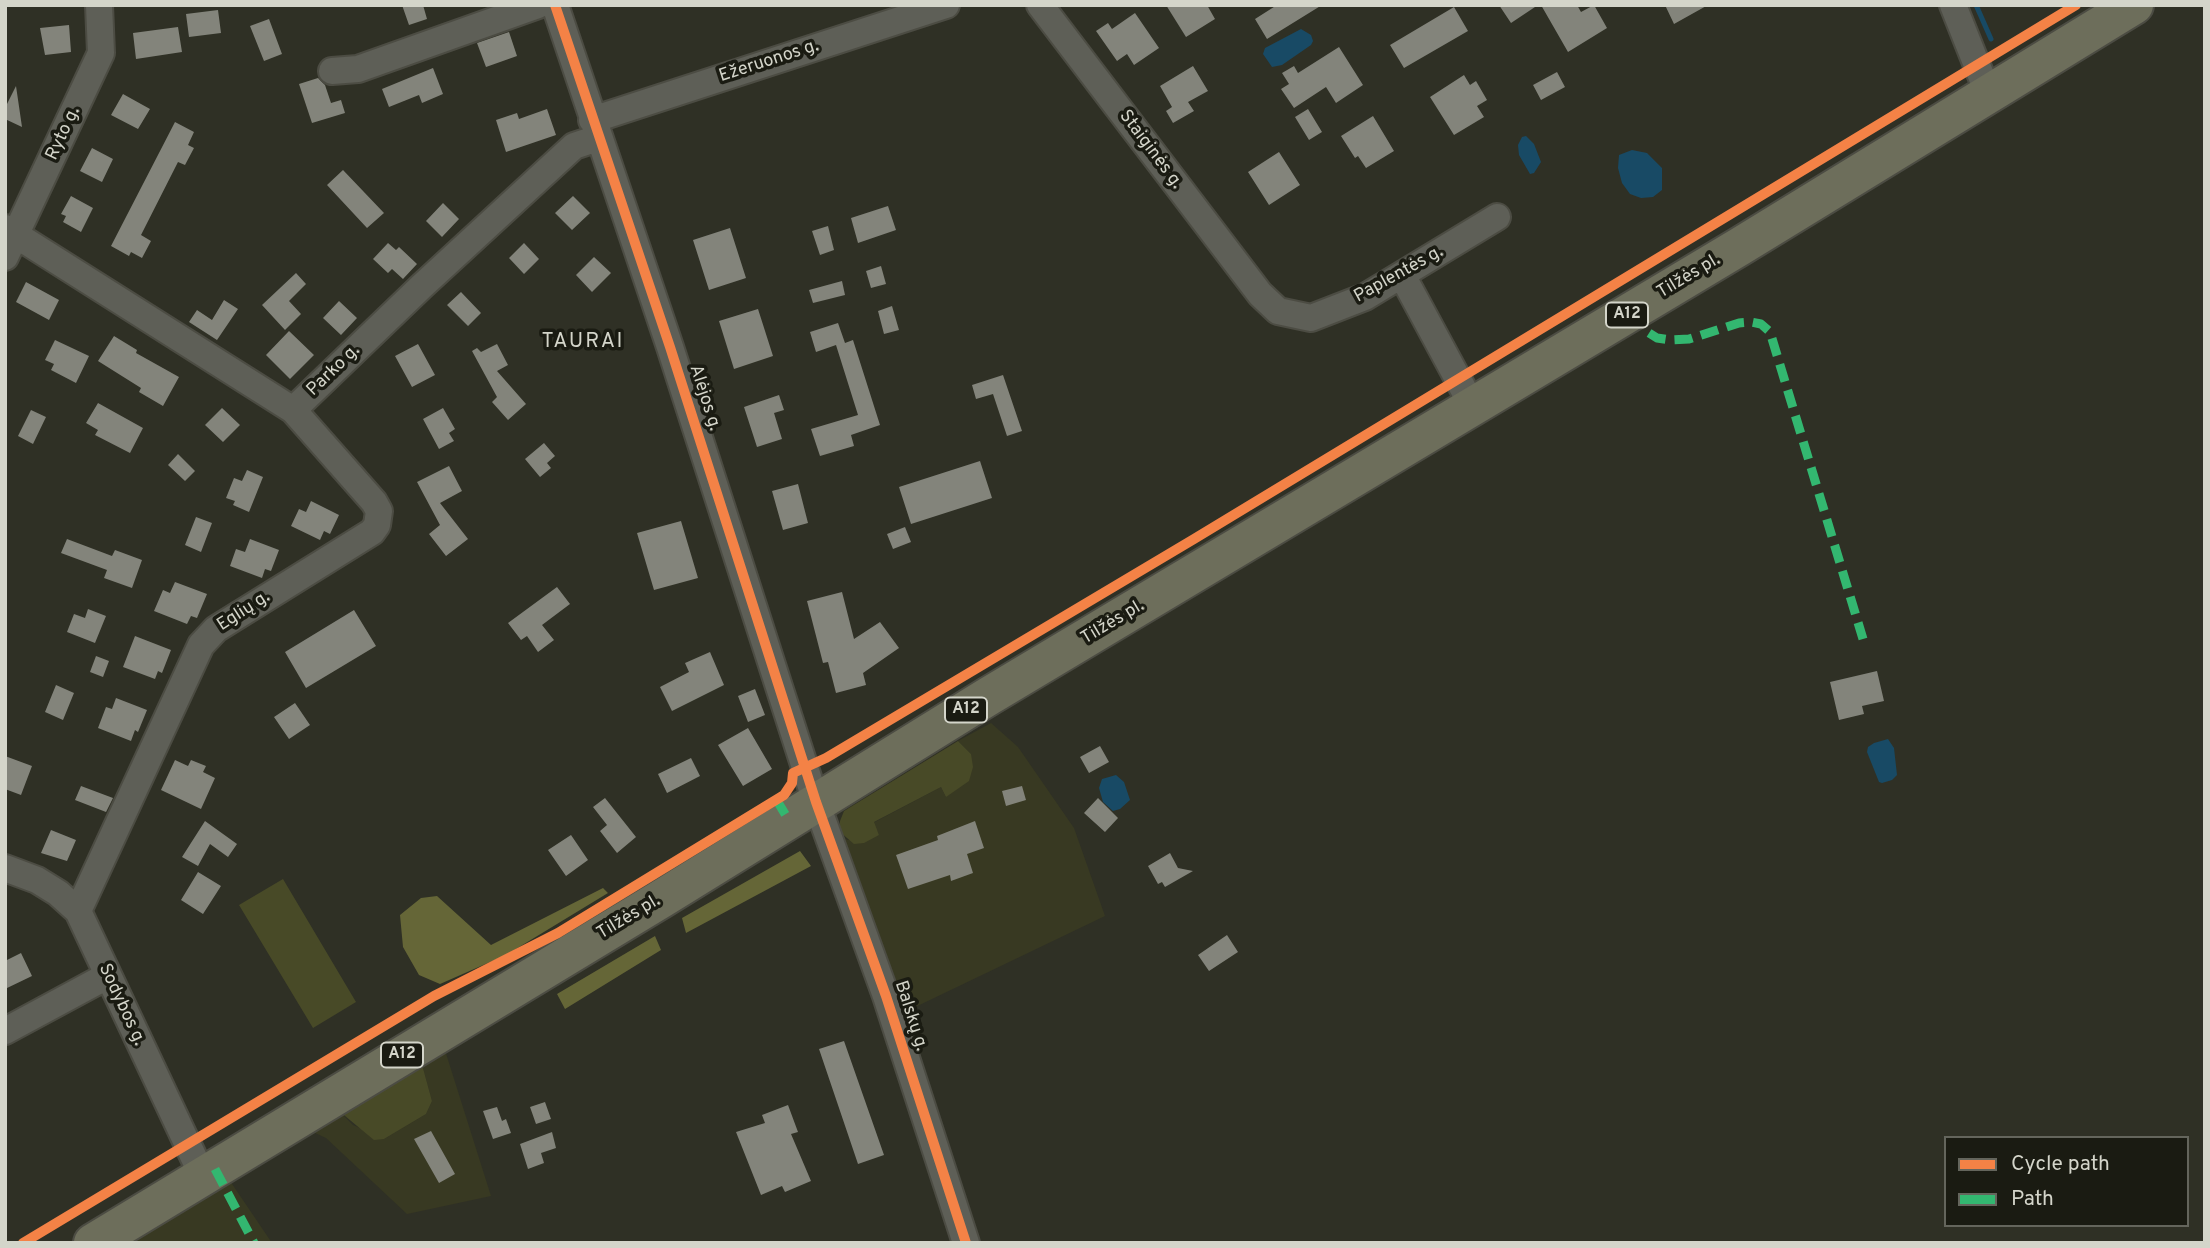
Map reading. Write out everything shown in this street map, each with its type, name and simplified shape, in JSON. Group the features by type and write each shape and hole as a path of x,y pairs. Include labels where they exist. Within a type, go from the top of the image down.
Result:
{"highway":[{"name":"Tilžės pl.","path":"93,1243 2134,5"}],"street":[{"name":"Ryto g.","path":"9,240 101,53 99,5"},
{"path":"332,71 358,69 538,5"},
{"name":"Alėjos g.","path":"555,5 670,347 816,802"},
{"name":"Ežeruonos g.","path":"595,129 946,5"},
{"name":"Staiginės g.","path":"1040,5 1261,294"},
{"path":"1953,5 1988,93"},
{"name":"Parko g.","path":"9,240 293,410 595,129"},
{"name":"Paplentės g.","path":"1261,294 1278,312 1311,318 1365,297 1497,217"},
{"path":"1402,275 1473,407"},
{"name":"Eglių g.","path":"78,911 201,645 216,629 372,532 377,525 379,511 374,502 293,410"},
{"name":"Balskų g.","path":"816,802 886,996 966,1243"},
{"name":"Sodybos g.","path":"5,868 47,886 78,911 203,1177"},
{"path":"5,1031 107,976"}],"shaded area":[{"path":"991,723 1018,747 1074,828 1105,916 907,1011 840,832 847,840 879,835 873,823 941,787 946,797 971,754 958,741"},
{"path":"958,741 971,754 973,767 969,781 946,797 941,787 874,822 879,835 864,843 854,844 840,832 844,811"},
{"path":"283,879 356,1002 313,1028 239,905"},
{"path":"443,1044 491,1196 407,1214 326,1138 313,1132 339,1111 353,1125 384,1139 426,1114 432,1101 423,1068 414,1063"},
{"path":"414,1063 423,1068 432,1101 426,1114 384,1139 374,1140 339,1111"},
{"path":"228,1178 272,1243 121,1243"}],"green space":[{"path":"800,851 811,866 686,933 682,918"},
{"path":"603,888 608,893 506,955 440,984 419,975 403,947 400,915 421,898 437,896 491,945"},
{"path":"655,936 661,950 565,1009 557,994"}],"water":[{"path":"1301,29 1311,35 1311,45 1282,65 1272,67 1263,54 1265,48"},
{"path":"1526,136 1534,144 1541,162 1534,173 1530,174 1519,155 1518,145 1522,137"},
{"path":"1632,150 1647,153 1662,168 1662,190 1653,197 1641,198 1630,194 1622,183 1618,168 1619,155"},
{"path":"1888,739 1894,748 1897,775 1882,783 1879,782 1867,752 1868,747 1874,743"},
{"path":"1116,775 1124,782 1130,800 1120,809 1113,811 1103,802 1099,788 1102,779"}],"building":[{"path":"402,5 423,5 427,19 409,25"},
{"path":"1166,5 1207,5 1215,19 1186,37"},
{"path":"1277,5 1322,5 1267,39 1255,19"},
{"path":"1499,5 1538,5 1511,23"},
{"path":"1541,5 1577,5 1581,12 1594,5 1607,28 1568,52"},
{"path":"1665,5 1708,5 1674,24"},
{"path":"1454,7 1468,31 1404,68 1390,45"},
{"path":"218,10 221,33 189,37 186,14"},
{"path":"1135,13 1159,48 1134,65 1127,54 1117,61 1096,31 1108,23 1112,29"},
{"path":"269,19 282,54 264,61 250,26"},
{"path":"69,25 71,52 45,55 40,28"},
{"path":"178,27 182,52 136,59 133,33"},
{"path":"509,32 517,56 486,67 477,43"},
{"path":"1339,47 1363,85 1336,103 1326,87 1294,108 1281,89 1289,84 1282,73 1294,66 1298,73"},
{"path":"1193,66 1208,91 1188,102 1194,111 1173,123 1166,111 1172,107 1160,86"},
{"path":"433,68 443,94 422,103 419,95 389,107 382,89"},
{"path":"1557,72 1565,87 1541,100 1533,85"},
{"path":"1464,75 1470,85 1476,81 1487,100 1477,106 1484,117 1454,135 1430,97"},
{"path":"318,78 325,85 331,103 341,100 345,113 312,123 299,84"},
{"path":"16,86 22,127 5,119 5,108"},
{"path":"123,94 150,109 138,129 111,115"},
{"path":"547,109 556,135 506,152 496,120 517,113 519,119"},
{"path":"1308,109 1322,132 1309,140 1295,117"},
{"path":"1373,116 1394,151 1366,168 1358,156 1355,158 1341,136"},
{"path":"175,122 194,132 188,145 194,148 185,165 178,162 141,235 151,241 142,258 131,252 129,256 111,246"},
{"path":"92,148 113,159 102,182 80,171"},
{"path":"1279,152 1300,185 1269,205 1248,172"},
{"path":"343,170 384,213 367,228 327,185"},
{"path":"71,196 93,208 81,232 63,222 66,216 61,214"},
{"path":"573,196 590,213 572,230 555,213"},
{"path":"443,203 459,219 442,237 426,221"},
{"path":"888,206 896,230 858,243 851,218"},
{"path":"828,226 834,250 820,255 812,231"},
{"path":"730,228 746,278 709,290 693,240"},
{"path":"388,243 396,250 399,247 417,264 403,279 392,269 388,273 373,259"},
{"path":"524,243 539,259 524,274 509,258"},
{"path":"594,257 611,273 592,292 576,275"},
{"path":"881,266 886,284 871,288 866,271"},
{"path":"296,273 306,284 289,301 301,314 285,330 262,305"},
{"path":"842,281 845,295 813,303 809,290"},
{"path":"26,282 59,300 49,320 16,302"},
{"path":"461,292 481,313 468,326 447,305"},
{"path":"224,300 238,309 217,340 189,322 197,310 212,320"},
{"path":"339,301 357,318 341,335 323,318"},
{"path":"892,306 899,330 884,334 878,311"},
{"path":"758,309 773,356 734,369 719,321"},
{"path":"838,323 845,343 853,340 880,425 851,435 854,446 820,456 811,429 858,415 836,345 816,352 810,332"},
{"path":"289,331 314,355 290,379 266,355"},
{"path":"114,336 137,350 136,353 179,377 163,406 139,392 141,388 98,361"},
{"path":"55,340 89,356 76,383 51,370 54,364 45,360"},
{"path":"418,344 435,375 412,387 395,356"},
{"path":"497,344 508,365 497,371 526,404 508,420 492,402 497,397 472,351 477,348 481,352"},
{"path":"1003,375 1022,431 1007,436 993,394 976,399 972,385"},
{"path":"779,395 784,410 774,413 782,439 757,447 744,407"},
{"path":"98,403 143,428 130,453 95,435 98,430 86,423"},
{"path":"222,408 240,425 223,442 205,425"},
{"path":"443,408 455,429 449,433 454,441 439,449 423,419"},
{"path":"31,410 46,417 33,444 18,436"},
{"path":"544,443 555,456 547,463 551,468 540,477 525,459"},
{"path":"178,454 195,471 185,481 168,465"},
{"path":"980,461 992,498 911,524 899,487"},
{"path":"449,466 462,491 440,503 468,539 446,556 429,534 440,525 417,482"},
{"path":"247,470 263,477 249,512 233,505 235,501 226,498 234,478 242,481"},
{"path":"798,484 808,523 783,530 772,491"},
{"path":"311,501 339,515 330,534 324,531 320,540 291,526 299,509 306,512"},
{"path":"196,517 212,523 201,552 185,545"},
{"path":"681,521 698,578 654,590 637,533"},
{"path":"905,527 911,542 893,549 887,534"},
{"path":"67,539 112,556 115,550 142,560 132,588 104,578 107,570 61,553"},
{"path":"250,539 279,550 271,571 265,569 262,578 230,566 236,549 245,552"},
{"path":"175,582 207,594 197,618 191,616 187,624 154,611 163,590 170,593"},
{"path":"557,587 570,604 542,625 554,640 538,652 527,636 521,640 508,623"},
{"path":"842,592 854,639 880,622 899,648 863,673 866,685 836,693 828,662 823,663 807,601"},
{"path":"88,609 106,616 95,643 67,632 74,614 85,618"},
{"path":"354,610 376,646 306,688 285,652"},
{"path":"135,636 171,650 162,673 158,671 155,679 123,667"},
{"path":"710,652 724,685 672,711 660,687 689,672 685,663"},
{"path":"96,656 109,661 103,677 90,672"},
{"path":"1877,671 1884,701 1862,706 1864,714 1839,720 1830,682"},
{"path":"56,685 74,693 63,720 45,712"},
{"path":"755,689 765,715 748,722 738,696"},
{"path":"116,698 147,710 131,741 98,728 106,707 112,709"},
{"path":"295,703 310,725 289,739 274,717"},
{"path":"748,728 772,769 743,786 718,745"},
{"path":"1100,746 1109,762 1089,773 1080,757"},
{"path":"5,756 32,766 21,795 5,789"},
{"path":"691,758 700,776 667,793 658,774"},
{"path":"175,760 188,766 191,760 206,766 203,772 215,778 201,809 161,790"},
{"path":"81,786 113,798 106,812 75,800"},
{"path":"1022,786 1026,800 1006,806 1002,791"},
{"path":"605,798 636,837 617,853 600,831 607,825 593,807"},
{"path":"1098,798 1118,818 1105,832 1084,813"},
{"path":"205,821 237,844 228,857 210,844 198,866 182,857"},
{"path":"975,821 984,848 967,854 973,873 951,881 950,875 908,889 896,855 938,840 937,836"},
{"path":"51,830 76,840 67,861 41,853"},
{"path":"571,835 588,860 566,876 548,850"},
{"path":"1170,853 1178,868 1193,871 1165,887 1162,882 1158,884 1148,866"},
{"path":"198,872 221,886 203,914 181,900"},
{"path":"1227,935 1238,952 1209,971 1198,955"},
{"path":"21,953 32,976 5,989 5,961"},
{"path":"844,1041 884,1155 858,1164 819,1049"},
{"path":"545,1102 551,1119 536,1124 530,1107"},
{"path":"788,1105 798,1132 791,1134 811,1181 785,1192 782,1186 761,1195 736,1132 765,1123 762,1115"},
{"path":"497,1107 502,1121 506,1119 511,1133 493,1139 483,1111"},
{"path":"431,1131 455,1174 439,1183 414,1139"},
{"path":"552,1132 556,1148 541,1153 544,1163 528,1169 520,1144"}],"waterway":[{"path":"1976,5 1991,39"}],"marked path":[{"path":"1635,310 1649,333 1657,338 1689,339 1739,323 1751,322 1761,324 1770,332 1863,639"},
{"path":"776,799 788,819"},
{"path":"215,1169 254,1243"}],"cycle path":[{"path":"555,5 670,347 816,802 886,996 966,1243"},
{"path":"23,1243 434,996 558,933 784,795 792,783 793,773 826,758 1194,539 2076,5"}],"district":[{"name":"TAURAI","path":"583,343"}]}
